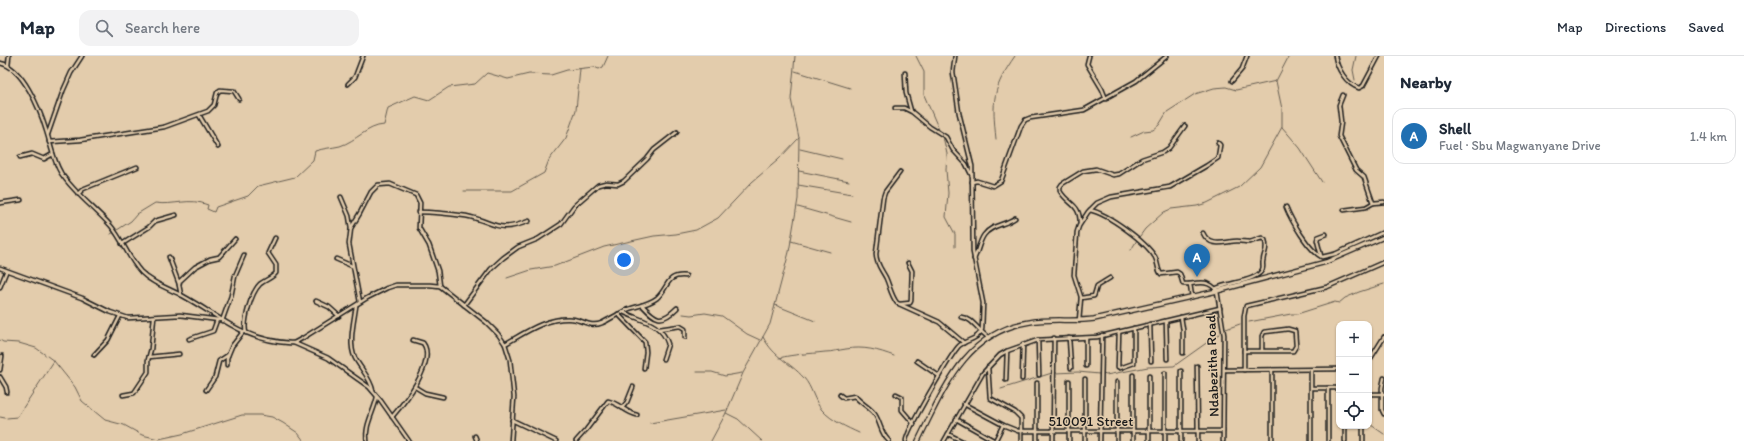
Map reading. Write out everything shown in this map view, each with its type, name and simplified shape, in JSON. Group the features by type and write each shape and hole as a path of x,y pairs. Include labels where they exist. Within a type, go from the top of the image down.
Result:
{"main road":[{"path":"918,441 954,372 969,353 988,337 1006,328 1027,322 1079,321 1094,319 1192,296 1330,261 1384,237"}],"street":[{"path":"8,65 9,56"},
{"path":"48,134 71,73 82,56"},
{"path":"348,84 353,80 363,56"},
{"path":"905,441 951,356 964,343 974,339 981,332 983,303 974,260 972,176 970,156 959,114 953,72 955,56"},
{"path":"1089,56 1087,64 1106,98"},
{"path":"972,182 977,181 993,186 1001,182 1021,126 1028,118 1082,111 1136,81 1167,56"},
{"path":"1232,81 1242,69 1247,56"},
{"path":"1335,56 1338,68 1344,77 1355,87 1360,88 1363,86 1379,56"},
{"path":"0,63 8,65 17,73 27,86 48,134 53,154 62,174 78,194 114,230 135,265 143,273 158,285 181,295 244,333 263,339 294,343 328,358 373,392 409,441"},
{"path":"905,73 906,93 911,111"},
{"path":"50,142 75,141 164,127 199,115 211,108 217,93 220,90 234,91 240,100"},
{"path":"1343,95 1339,104 1341,122 1338,136 1356,170 1364,177 1373,204"},
{"path":"895,108 904,108 911,111 946,137 953,150 966,164 972,176"},
{"path":"199,115 218,147"},
{"path":"1080,223 1079,212 1076,206 1060,192 1060,187 1062,184 1076,175 1088,170 1096,169 1113,175 1119,174 1142,159 1167,150 1185,126"},
{"path":"464,305 490,270 503,258 518,247 538,239 561,224 576,204 598,185 606,183 618,184 624,181 647,159 654,150 677,132"},
{"path":"1079,321 1081,298 1074,274 1077,232 1080,223 1090,210 1100,201 1111,197 1166,188 1172,185 1218,158 1220,145 1218,143"},
{"path":"20,157 32,154 44,159 53,154"},
{"path":"78,194 83,189 137,167"},
{"path":"900,172 883,198 876,254 877,263 886,278 891,294 899,304 939,322 964,343"},
{"path":"351,228 373,189 381,184 394,185 416,194 419,201 419,228 429,245 438,271 440,286"},
{"path":"341,197 350,216 351,228 348,242 360,302"},
{"path":"0,203 21,200"},
{"path":"1344,210 1366,207 1384,202"},
{"path":"1286,207 1300,234 1312,250 1321,257 1335,254 1361,241 1384,232"},
{"path":"1090,210 1101,214 1140,238 1155,257 1161,274 1177,272 1180,274 1184,284 1207,283 1216,290"},
{"path":"419,212 465,216 502,227 516,226 529,221"},
{"path":"122,244 149,227 155,221 176,215"},
{"path":"974,260 984,235 994,227 1015,218"},
{"path":"1203,233 1207,239 1216,243 1237,241 1250,242 1264,239 1267,248 1261,271 1251,280"},
{"path":"1321,257 1317,240 1318,237 1326,234"},
{"path":"179,284 180,281 195,267 210,259 219,257 235,238"},
{"path":"226,365 228,354 234,343 244,333 246,317 255,292 260,285 276,273 276,263 268,253 275,238"},
{"path":"1361,241 1364,246"},
{"path":"222,321 231,296 235,276 244,255"},
{"path":"169,257 179,284 181,295"},
{"path":"336,259 352,266"},
{"path":"1244,370 1244,309 1248,305 1326,287 1384,262"},
{"path":"899,304 910,303 911,301 912,271 908,263"},
{"path":"0,268 6,272 82,298 120,316 134,319 180,315 222,321"},
{"path":"0,287 6,272"},
{"path":"505,344 544,322 573,319 596,325 657,297 672,278 677,276 686,276"},
{"path":"1081,298 1094,296 1097,285 1110,278"},
{"path":"1190,284 1192,296"},
{"path":"294,343 360,302 391,286 440,286 493,328 505,344 510,360 515,403 512,420 511,441"},
{"name":"Ndabezitha Road","path":"1216,290 1224,335 1223,441"},
{"path":"316,301 329,307 339,316"},
{"path":"356,305 353,329 353,353 373,392"},
{"path":"642,305 653,316 660,319 667,317 677,308"},
{"path":"944,441 964,404 988,367 1006,351 1038,340 1054,338 1086,338 1119,332 1220,308"},
{"path":"622,312 652,324 659,329 668,344 663,359"},
{"path":"618,314 645,342 646,352 644,368"},
{"path":"94,355 106,343 120,316"},
{"path":"123,395 134,393 146,376 154,317"},
{"path":"961,317 969,319 988,337"},
{"path":"1181,317 1184,330 1183,353"},
{"path":"189,339 213,331 217,320"},
{"path":"1166,321 1167,359"},
{"path":"1150,324 1151,360"},
{"path":"659,329 680,326 685,329 685,337"},
{"path":"1119,332 1118,367 1120,368 1134,363 1134,328"},
{"path":"1244,351 1293,351 1296,346 1295,331 1288,329 1264,332 1262,336 1262,350"},
{"path":"1100,441 1102,335"},
{"path":"1372,357 1384,337"},
{"path":"1053,441 1054,338"},
{"path":"1069,338 1071,368"},
{"path":"1086,338 1086,366"},
{"path":"392,417 415,387 422,370 426,348 424,342 413,340"},
{"path":"1038,340 1039,375"},
{"path":"1022,379 1023,344"},
{"path":"1006,351 1006,380"},
{"path":"148,357 179,354"},
{"path":"206,390 215,377 219,361 228,354"},
{"path":"0,370 2,356"},
{"path":"917,361 939,376"},
{"path":"1197,366 1198,441"},
{"path":"988,367 990,398 1019,416 1021,420 1021,441"},
{"path":"1181,370 1181,441"},
{"path":"1224,370 1336,370"},
{"path":"1272,370 1272,441"},
{"path":"1311,370 1311,441"},
{"path":"1165,373 1165,441"},
{"path":"1133,374 1133,441"},
{"path":"1149,376 1149,441"},
{"path":"0,377 6,386 7,392"},
{"path":"1384,378 1382,410 1384,414"},
{"path":"1085,379 1085,441"},
{"path":"1069,441 1070,381"},
{"path":"1117,382 1117,441"},
{"path":"1036,383 1037,441"},
{"path":"622,408 627,402 633,386"},
{"path":"415,387 425,393 442,397"},
{"path":"1312,388 1336,388"},
{"path":"1328,388 1328,441"},
{"path":"896,394 902,397 902,410 914,424"},
{"path":"1372,394 1383,394"},
{"path":"840,395 844,398 856,396 860,403 873,412 876,416 883,434 889,441"},
{"path":"367,441 367,430 375,408 377,397"},
{"path":"576,441 586,430 606,402 612,402 630,414 637,415"},
{"name":"510091 Street","path":"964,404 1003,425 1021,431 1223,431"},
{"path":"956,419 995,441 1003,425"},
{"path":"512,420 556,441"},
{"path":"1345,429 1345,441"},
{"path":"1363,429 1363,441"},
{"path":"948,434 962,441"},
{"path":"476,436 476,441"}],"waterway":[{"path":"111,234 131,221 137,214 155,203 201,203 208,205 207,209 214,212 216,207 248,196 258,186 295,177 313,160 315,151 346,144 372,128 384,125 388,108 415,96 429,100 449,87 475,84 487,73 508,79 529,74 551,75 567,70 594,67 599,69 603,67 608,56"},
{"path":"711,441 726,413 743,373 770,324 789,252 798,199 799,138 791,99 795,56"},
{"path":"916,56 924,72 924,95 940,132"},
{"path":"996,139 994,114 995,95 1007,67 1015,56"},
{"path":"1131,137 1144,131 1153,130 1159,125 1167,112 1195,94 1214,88 1226,87 1236,90 1276,81 1289,56"},
{"path":"1355,80 1353,70 1356,56"},
{"path":"464,191 512,191 544,173 549,160 566,138 576,110 580,69"},
{"path":"795,71 850,88"},
{"path":"1140,236 1145,229 1164,212 1171,209 1197,206 1207,203 1239,187 1260,167 1282,127 1282,109 1276,81"},
{"path":"1282,127 1300,148 1322,182"},
{"path":"941,135 947,154 946,170 948,193 946,217 955,234 955,247"},
{"path":"507,278 531,270 555,266 604,247 654,236 696,230 718,218 752,182 778,160 799,138"},
{"path":"800,149 842,159"},
{"path":"799,171 849,181"},
{"path":"798,185 852,194"},
{"path":"798,207 851,222"},
{"path":"1131,250 1137,240"},
{"path":"791,241 830,252"},
{"path":"1249,322 1297,314 1335,302 1339,303 1345,298 1359,292 1384,284"},
{"path":"775,305 815,321"},
{"path":"683,314 691,315 705,313 722,316 747,334 760,340"},
{"path":"1226,329 1240,324"},
{"path":"1103,374 1106,375 1148,367 1174,366 1219,334"},
{"path":"763,337 772,350 804,378 822,410 835,421 859,433"},
{"path":"0,340 3,342 19,343 36,348 54,361 75,387 82,401 105,420 124,425 142,435 159,439 182,434 242,415 260,415 272,417 283,423 298,433 304,441"},
{"path":"779,358 859,348 877,350 894,356"},
{"path":"7,418 17,417 54,361"},
{"path":"697,372 712,372 725,376 742,373"},
{"path":"1055,373 1078,372 1099,374"},
{"path":"1001,389 1052,373"},
{"path":"650,423 726,410"},
{"path":"726,413 738,419 762,441"},
{"path":"0,417 5,418"},
{"path":"1372,426 1384,434"}],"place":[{"name":"Shell","path":"1197,277"}]}
